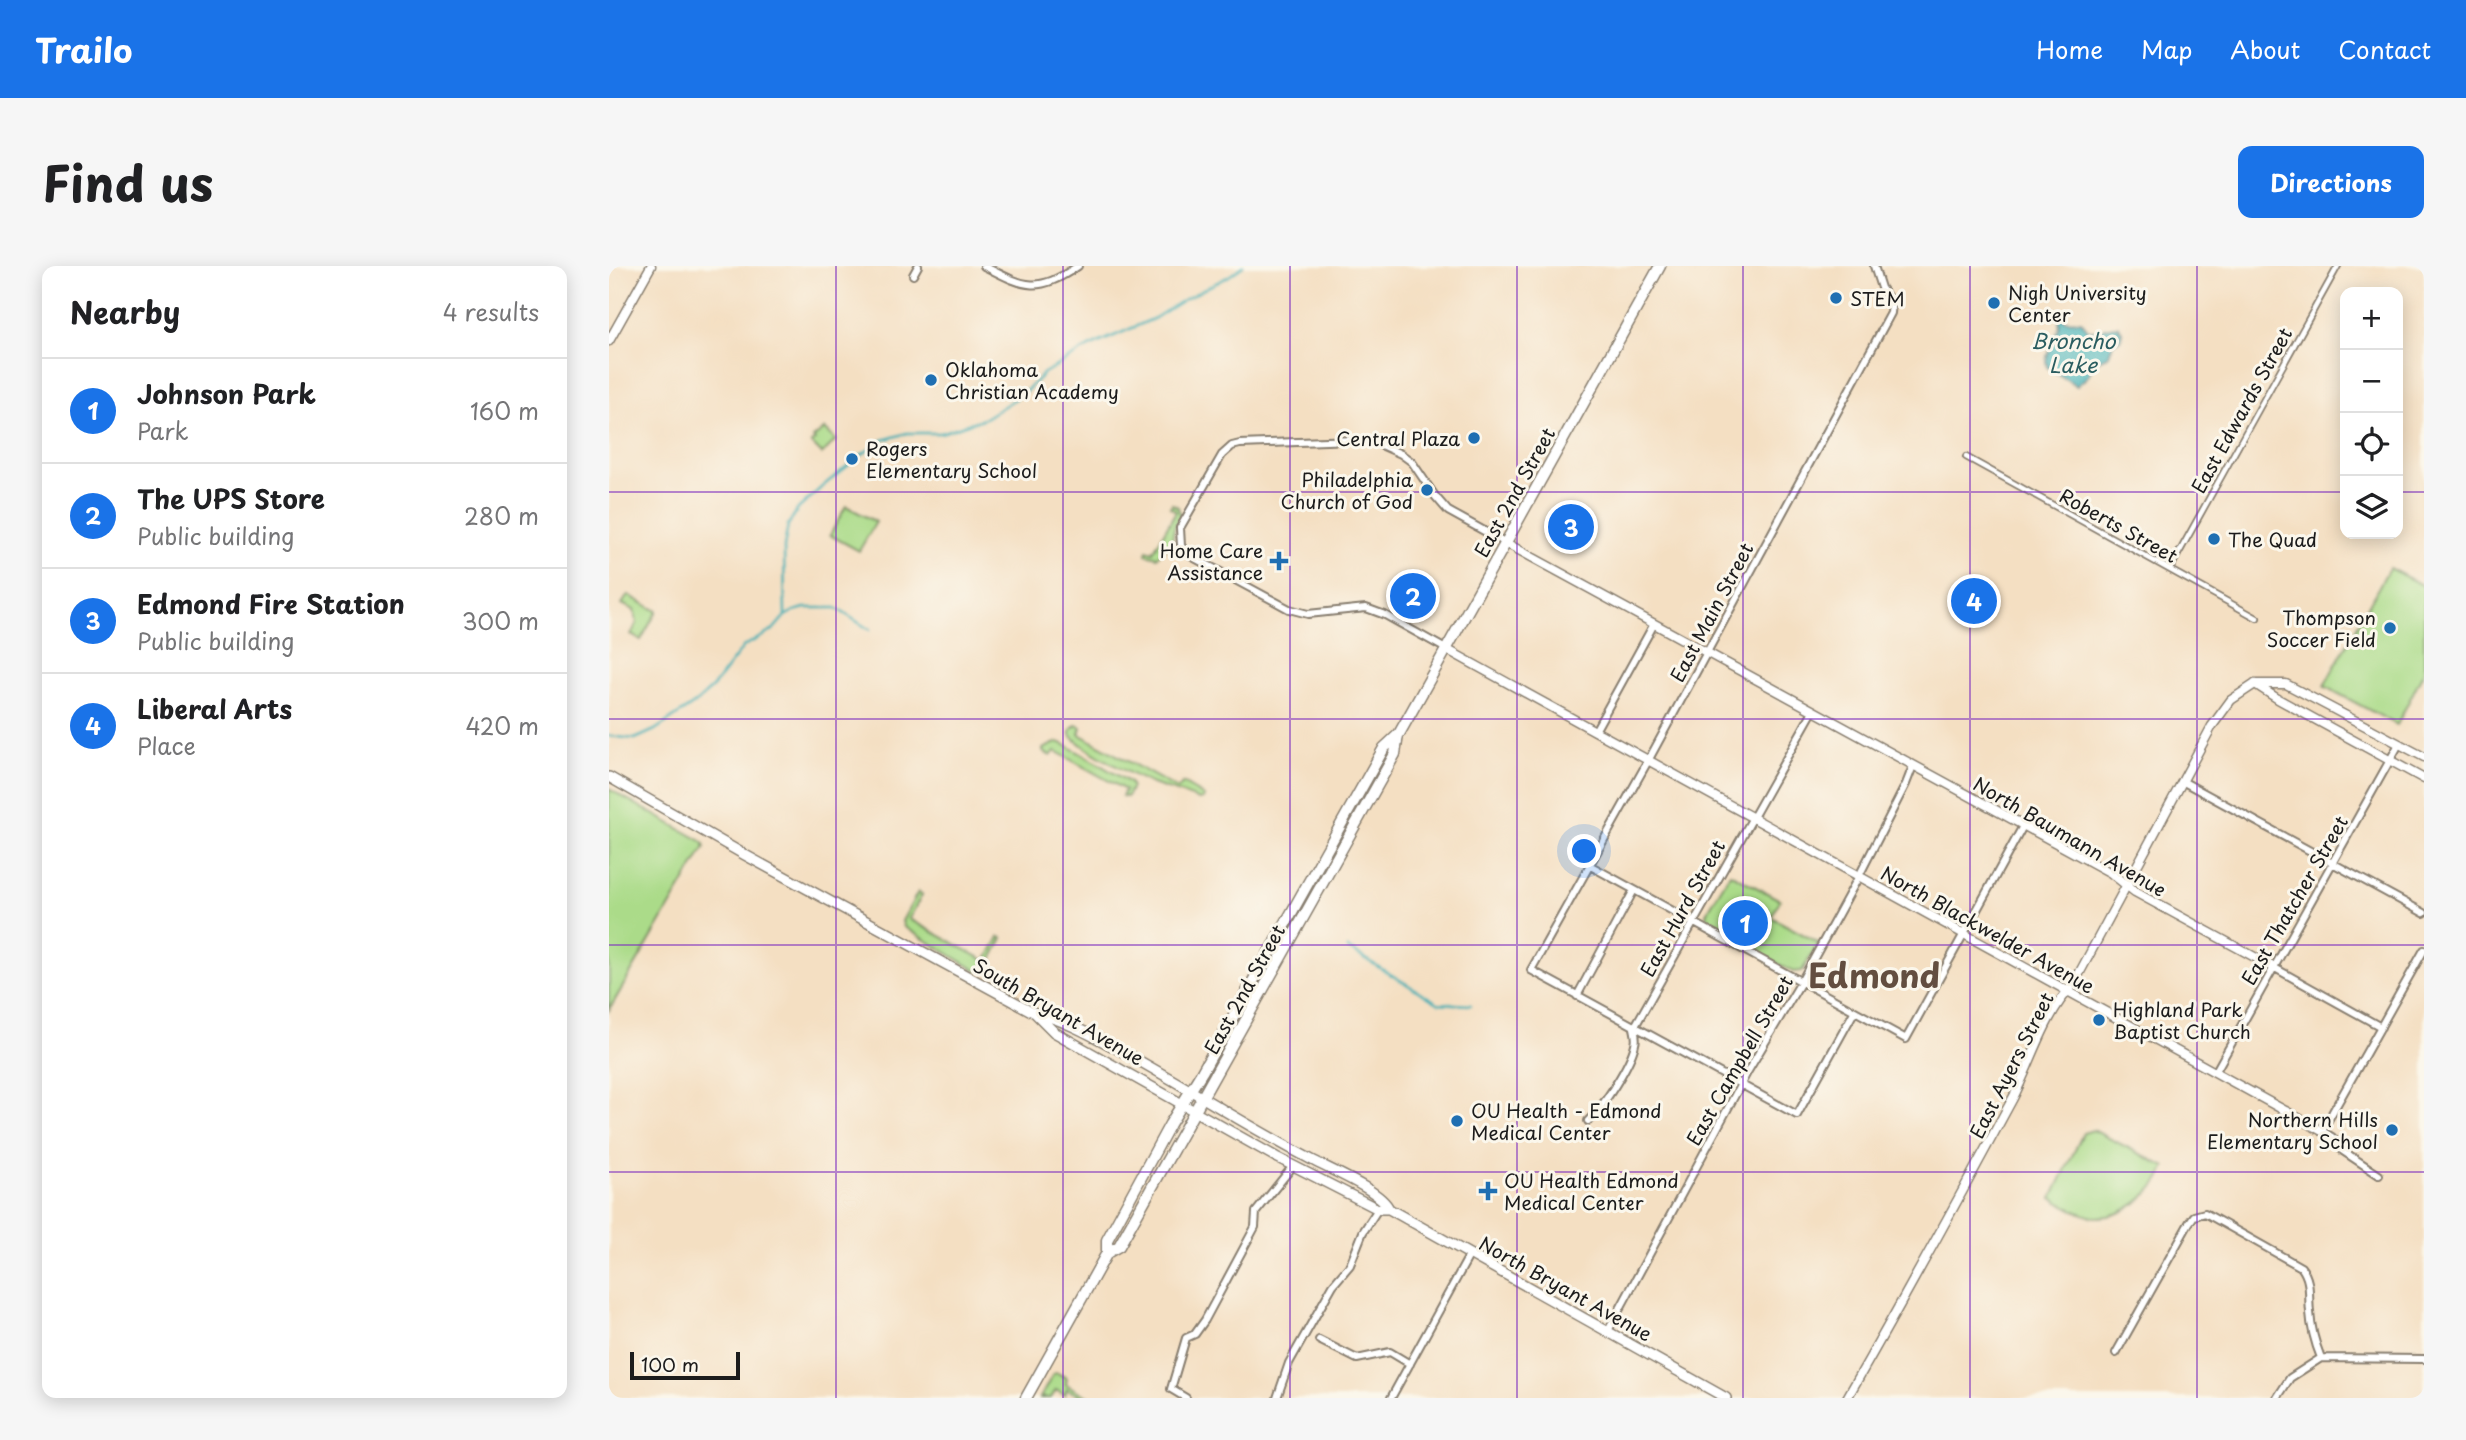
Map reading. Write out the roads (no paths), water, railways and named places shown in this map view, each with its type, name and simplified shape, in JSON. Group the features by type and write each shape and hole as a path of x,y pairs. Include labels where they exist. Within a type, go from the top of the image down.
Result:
{"main road":[{"name":"East 2nd Street","path":"1107,1253 1119,1246 1275,970 1395,754 1399,734 1660,266"},
{"name":"East 2nd Street","path":"1026,1398 1107,1253 1107,1240 1182,1103 1384,748 1399,734"},
{"name":"South Bryant Avenue","path":"609,777 1035,1013 1054,1031 1293,1166 1377,1209 1389,1209"},
{"path":"1358,821 1356,814 1365,794 1367,779"},
{"path":"1272,947 1275,970"},
{"path":"1035,1013 1067,1023 1288,1148 1348,1178 1385,1202 1389,1209"},
{"name":"North Bryant Avenue","path":"1389,1209 1726,1398"}],"street":[{"path":"609,341 651,266"},
{"path":"913,275 918,266"},
{"path":"984,266 1030,286 1078,266"},
{"name":"East Main Street","path":"1577,996 1531,970 1648,761 1891,313 1892,303 1881,288 1874,266"},
{"name":"East Edwards Street","path":"2170,569 2338,266"},
{"path":"1446,649 1385,615 1366,608 1308,614 1289,609 1191,556 1181,546 1180,528 1216,463 1232,446 1355,440 1374,442 1401,454 1418,469 1448,511 1506,543"},
{"name":"Roberts Street","path":"1966,457 2257,618"},
{"name":"North Baumann Avenue","path":"1506,543 2111,873 2127,887 2381,1027"},
{"path":"1595,731 1654,624"},
{"name":"North Blackwelder Avenue","path":"1446,649 2322,1131 2332,1137 2343,1151 2379,1175"},
{"path":"2255,684 2286,684 2424,757"},
{"path":"2255,684 2424,779"},
{"name":"East Ayers Street","path":"1847,1398 2023,1078 2061,998 2073,985 2222,710 2241,692 2255,684"},
{"name":"East Hurd Street","path":"1588,1121 1615,1086 1636,1042 1634,1028 1813,711"},
{"name":"East Thatcher Street","path":"2215,1072 2399,744"},
{"name":"East Campbell Street","path":"1608,1331 1740,1086 1859,876 1913,766"},
{"path":"2182,781 2424,913"},
{"path":"1589,865 1906,1039 2023,826"},
{"path":"1634,890 1577,996 1634,1028 1797,1115 1854,1012"},
{"path":"2322,1131 2424,950"},
{"path":"1186,1398 1171,1389 1186,1338 1195,1334 1205,1320 1255,1227 1256,1212 1293,1166"},
{"path":"1277,1398 1289,1363 1333,1285 1350,1265 1363,1232 1377,1209"},
{"path":"2116,1353 2189,1223 2194,1216 2205,1213 2301,1267 2309,1282 2315,1343 2321,1358"},
{"path":"1391,1398 1470,1254"},
{"path":"1319,1340 1357,1359 1390,1352 1410,1364"},
{"path":"2277,1398 2290,1378 2321,1358 2424,1359"}],"water":[{"name":"Broncho Lake","path":"2057,310 2065,320 2081,321 2088,330 2118,326 2122,332 2121,339 2113,343 2109,355 2094,363 2088,376 2077,386 2047,367 2046,360 2051,344 2049,342 2059,328 2055,312"}],"waterway":[{"path":"785,616 784,547 788,525 798,509 861,455 883,440 907,433 941,433 985,418 1023,394 1044,373 1089,347 1155,318 1243,266"},
{"path":"609,736 635,739 655,730 697,702 712,688 744,646 772,631 785,616 794,611 805,608 836,608 870,630"},
{"path":"1347,948 1438,1003 1471,1005"}],"place":[{"name":"STEM","path":"1836,298"},
{"name":"Nigh University Center","path":"1994,303"},
{"name":"Oklahoma Christian Academy","path":"931,380"},
{"name":"Central Plaza","path":"1474,438"},
{"name":"Rogers Elementary School","path":"852,459"},
{"name":"Philadelphia Church of God","path":"1427,490"},
{"name":"Edmond Fire Station","path":"1571,527"},
{"name":"The Quad","path":"2214,539"},
{"name":"Home Care Assistance","path":"1279,561"},
{"name":"The UPS Store","path":"1413,596"},
{"name":"Liberal Arts","path":"1974,601"},
{"name":"Thompson Soccer Field","path":"2390,628"},
{"name":"Johnson Park","path":"1745,923"},
{"name":"Highland Park Baptist Church","path":"2099,1020"},
{"name":"OU Health - Edmond Medical Center","path":"1457,1121"},
{"name":"Northern Hills Elementary School","path":"2392,1130"},
{"name":"OU Health Edmond Medical Center","path":"1488,1191"}],"district":[{"name":"Edmond","path":"1874,974"}]}
